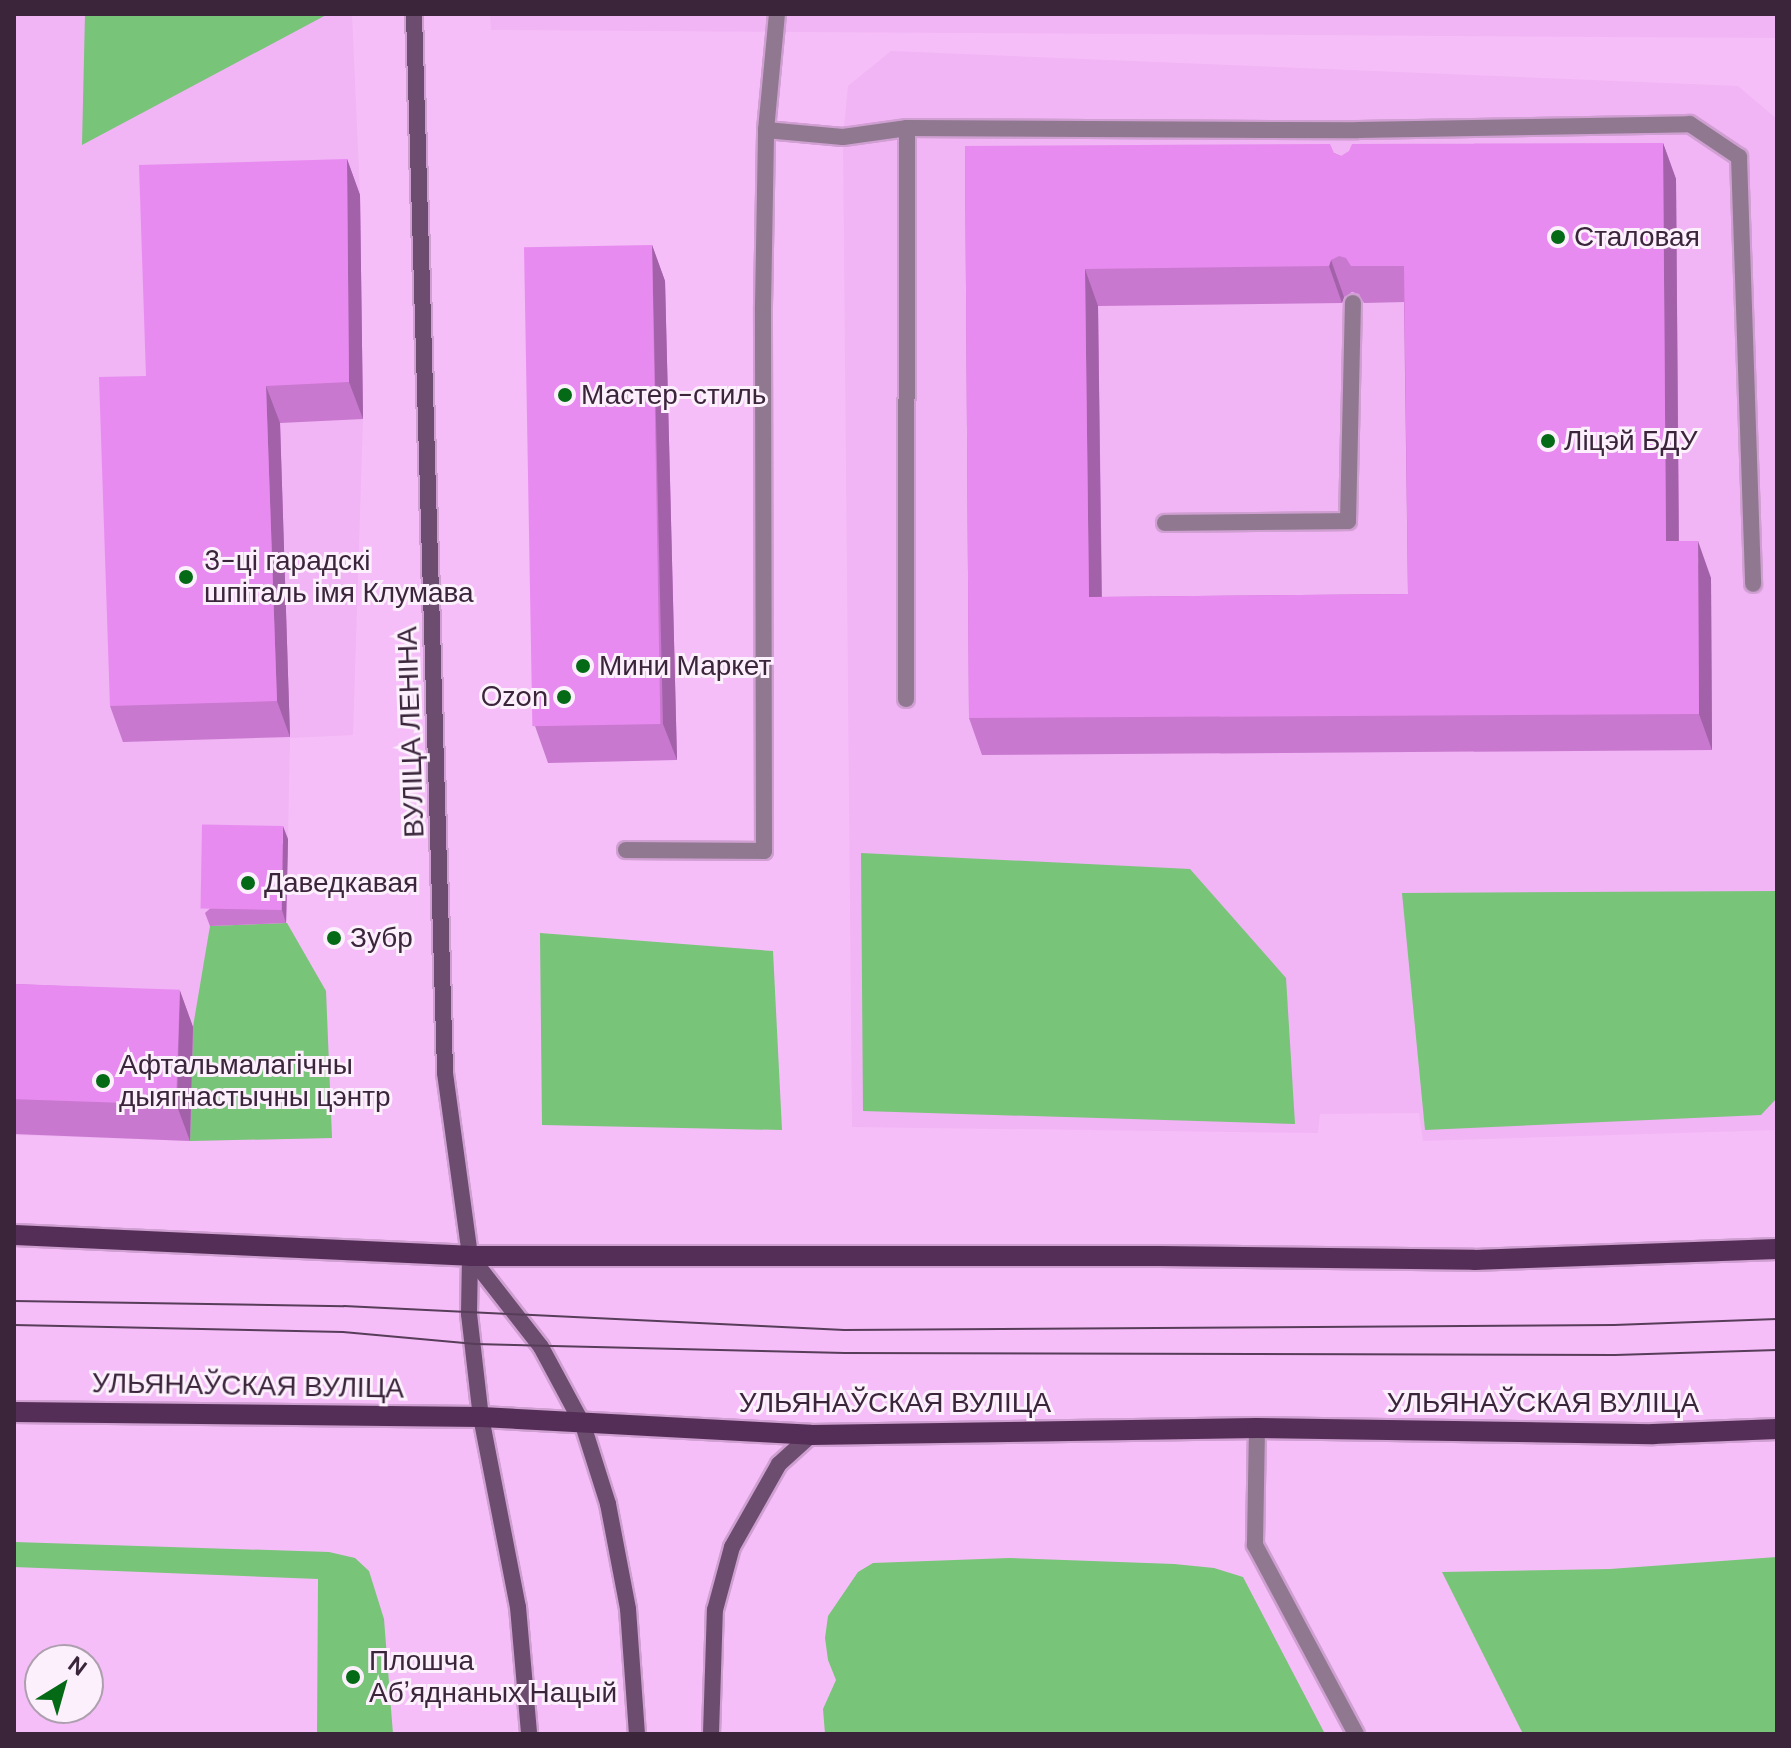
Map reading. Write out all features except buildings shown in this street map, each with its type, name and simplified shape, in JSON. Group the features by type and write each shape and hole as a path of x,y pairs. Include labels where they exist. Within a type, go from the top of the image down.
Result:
{"main road":[{"name":"ВУЛІЦА ЛЕНІНА","path":"414,14 439,751 445,1073 470,1256 469,1314 481,1417"},
{"path":"14,1235 470,1256 1160,1256 1474,1260 1777,1249"},
{"path":"470,1256 541,1347 583,1425 608,1504 628,1609 637,1734"},
{"name":"УЛЬЯНАЎСКАЯ ВУЛІЦА","path":"14,1412 481,1417 583,1425 811,1435 1257,1428 1653,1434 1777,1429"},
{"path":"481,1417 518,1607 529,1734"},
{"path":"711,1734 715,1610 732,1547 779,1464 811,1435"}],"lane":[{"path":"626,850 764,851 766,130 777,14"},
{"path":"766,130 843,137 907,128 1358,136 1690,124 1739,157 1753,584"},
{"path":"906,699 907,128"},
{"path":"1165,523 1348,521 1353,303"},
{"path":"1257,1428 1255,1545 1356,1734"}],"shaded area":[{"name":"3-ці гарадскі шпіталь імя Клумава","path":"14,14 352,14 360,195 363,419 353,735 290,738 288,839 287,923 326,991 332,1138 190,1141 14,1135"},
{"path":"490,14 1777,14 1777,38 491,30"},
{"path":"891,51 1738,86 1777,119 1777,1130 1423,1141 1419,1113 1320,1114 1318,1133 852,1127 843,137 848,86"}],"green space":[{"path":"85,14 328,14 82,145"},
{"path":"861,853 1190,869 1286,978 1295,1124 863,1111"},
{"path":"1776,891 1777,1098 1761,1115 1425,1130 1402,893"},
{"path":"287,923 326,991 332,1138 190,1141 193,1027 210,926"},
{"path":"540,933 773,951 782,1130 542,1125"},
{"name":"Плошча Абʼяднаных Нацый","path":"14,1542 329,1552 355,1558 369,1571 384,1619 393,1734 317,1734 318,1579 14,1567"},
{"path":"1777,1557 1777,1734 1523,1734 1442,1572 1610,1569"},
{"path":"1009,1558 1174,1564 1214,1568 1243,1577 1325,1734 825,1734 823,1709 836,1680 828,1660 825,1638 828,1616 858,1572 873,1563"}],"tram line":[{"path":"14,1301 344,1306 844,1330 1614,1325 1777,1319"},
{"path":"14,1325 343,1332 475,1344 845,1353 1615,1355 1777,1350"}],"place":[{"name":"Сталовая","path":"1558,237"},
{"name":"Мастер-стиль","path":"565,395"},
{"name":"Ліцэй БДУ","path":"1548,441"},
{"name":"3-ці гарадскі шпіталь імя Клумава","path":"186,577"},
{"name":"Мини Маркет","path":"583,666"},
{"name":"Ozon","path":"564,697"},
{"name":"Даведкавая","path":"248,883"},
{"name":"Зубр","path":"334,938"},
{"name":"Афтальмалагічны дыягнастычны цэнтр","path":"103,1081"},
{"name":"Плошча Абʼяднаных Нацый","path":"353,1677"}]}
